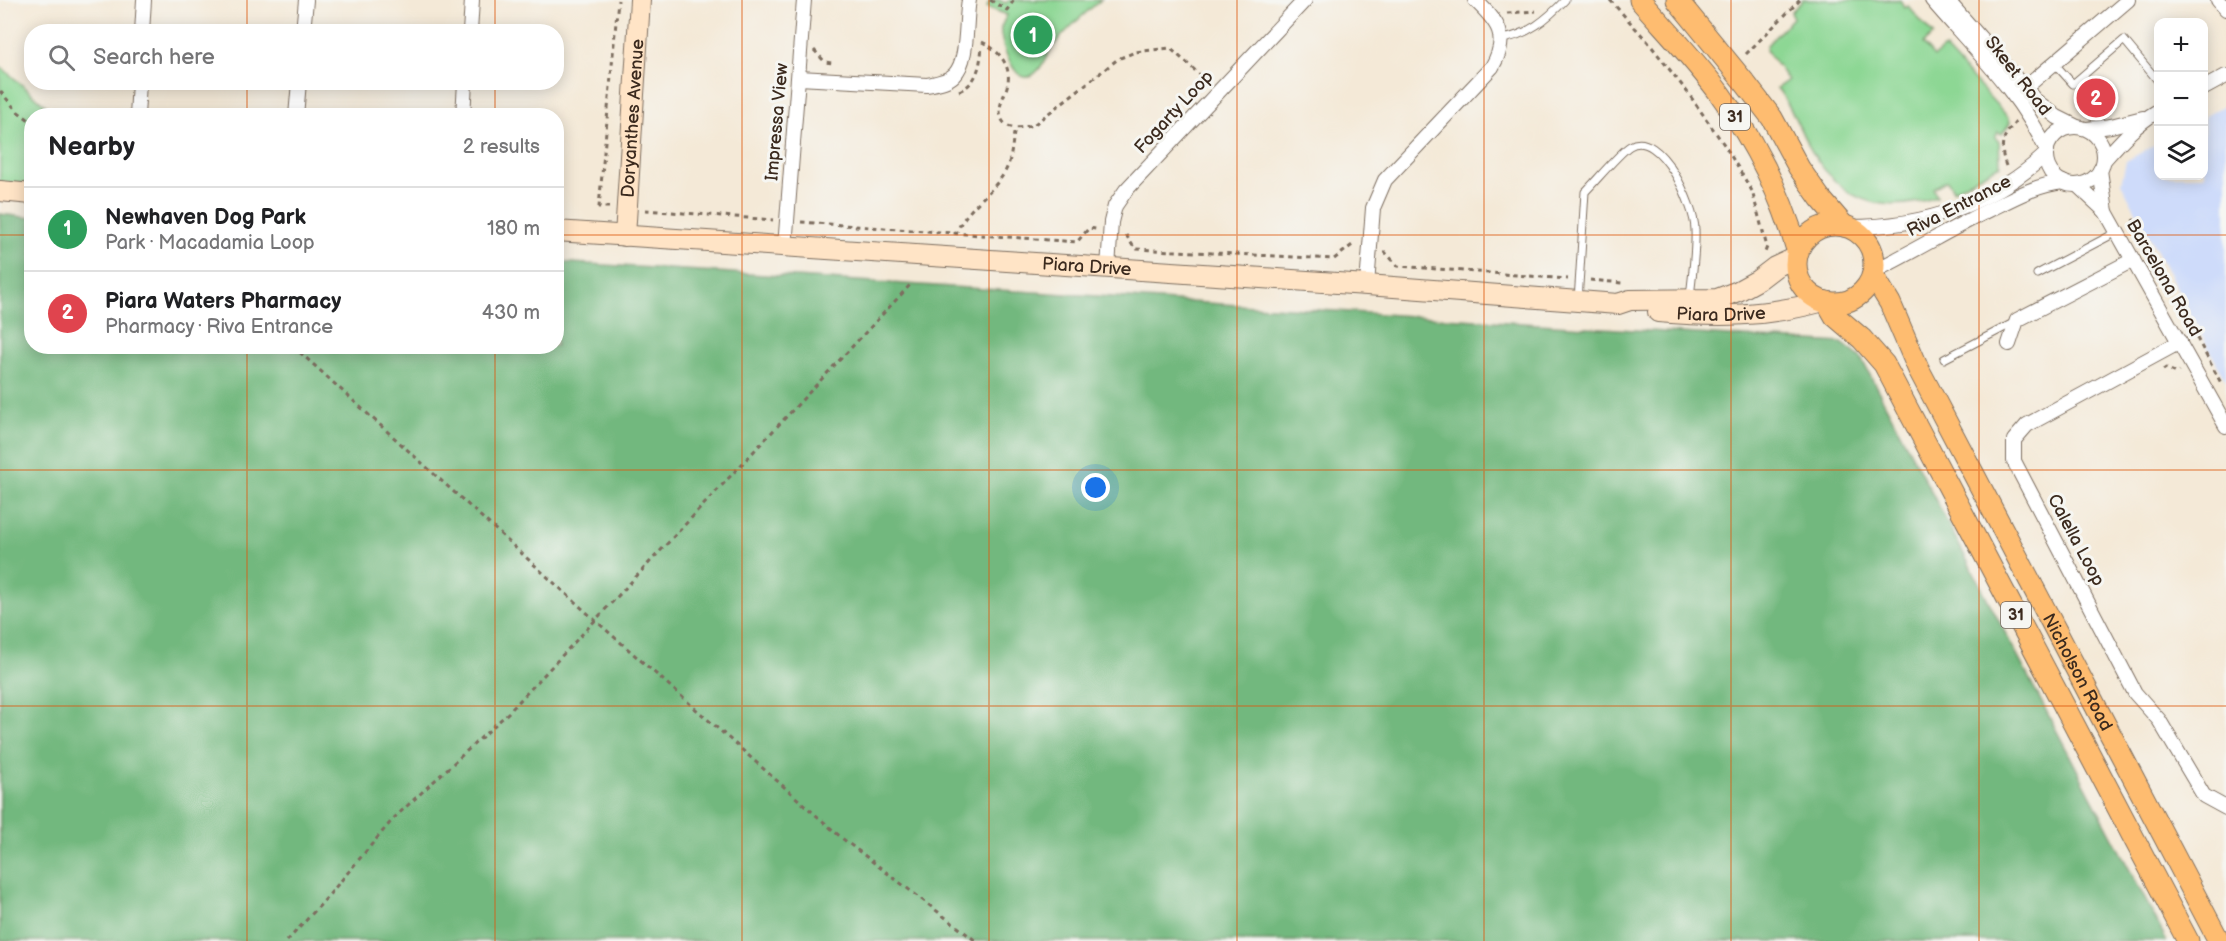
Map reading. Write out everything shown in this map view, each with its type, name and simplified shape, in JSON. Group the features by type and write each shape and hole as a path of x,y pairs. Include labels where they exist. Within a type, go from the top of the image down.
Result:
{"main road":[{"name":"31","path":"1640,0 1720,93 1754,146 1787,217 1797,255 1798,276 1803,287 1812,296 1825,302"},
{"name":"31","path":"1677,0 1772,118 1799,168 1820,198 1847,227 1863,236 1874,258 1873,273"},
{"path":"1797,255 1801,245 1812,232 1828,226 1847,227"},
{"path":"1825,302 1836,303 1852,299 1865,289 1873,273"},
{"name":"Nicholson Road","path":"1873,273 1890,303 1923,379 2219,941"},
{"name":"Nicholson Road","path":"1825,302 1835,316 1862,339 1884,364 2188,941"}],"street":[{"path":"142,24 144,0"},
{"path":"304,24 306,0"},
{"path":"470,24 472,0"},
{"name":"Doryanthes Avenue","path":"625,236 640,0"},
{"name":"Impressa View","path":"785,247 804,0"},
{"path":"799,78 927,85 947,80 960,68 969,0"},
{"name":"Fogarty Loop","path":"1108,268 1111,222 1115,206 1126,190 1305,0"},
{"path":"1366,285 1373,208 1377,194 1385,180 1492,67 1499,55 1502,39 1498,27 1491,16 1474,0"},
{"name":"Skeet Road","path":"1932,0 2021,104 2034,125 2046,152"},
{"name":"Skeet Road","path":"1947,0 2024,89 2045,109 2082,128"},
{"path":"2024,89 2128,0"},
{"path":"2218,0 2226,9"},
{"path":"2208,86 2226,76"},
{"path":"137,108 139,90"},
{"path":"297,108 298,90"},
{"path":"463,108 465,90"},
{"path":"2153,114 2119,142 2093,178 2070,184 2050,171 2046,152 2057,133 2066,128 2111,126 2153,114"},
{"path":"2082,128 2100,142 2102,165"},
{"name":"Riva Entrance","path":"1847,227 1892,225 1952,213 2009,184 2046,152"},
{"name":"Barcelona Road","path":"2102,165 2106,212"},
{"name":"Riva Entrance","path":"1873,273 1941,233 2015,197 2051,183 2070,184"},
{"name":"Barcelona Road","path":"2070,184 2106,212 2226,426"},
{"path":"0,191 24,193"},
{"name":"Piara Drive","path":"564,232 1366,285 1618,304 1630,310 1715,316 1789,310 1825,302"},
{"name":"Piara Drive","path":"1618,304 1630,300 1689,301 1717,298 1738,291 1797,255"},
{"path":"2009,344 2017,321 2133,260"},
{"name":"Calella Loop","path":"2180,342 2027,425 2014,440 2014,461 2135,693 2159,720 2204,796 2226,808"}],"lane":[{"path":"1502,39 1530,30 1547,18 1565,0"},
{"path":"2054,63 2073,84 2124,40 2154,76"},
{"path":"1577,301 1585,192 1630,146 1643,143 1658,151 1681,184 1690,202 1696,228 1689,301"},
{"path":"2037,274 2118,232"},
{"path":"1944,359 2017,321"}],"path":[{"path":"990,0 1007,10 1014,0"},
{"path":"1610,0 1648,42 1688,93 1747,182 1752,191 1767,247 1762,259"},
{"path":"1746,54 1800,0"},
{"path":"1503,13 1538,11 1546,2 1556,9"},
{"path":"982,42 996,50 1006,64 1009,80 1000,110 1006,122 1015,129 1024,129 1036,123 1118,59 1135,52 1170,48 1219,91"},
{"path":"814,49 825,62 832,63 832,69"},
{"path":"0,91 24,116"},
{"path":"2006,166 2001,152 2002,142 2006,132 2017,121"},
{"path":"956,235 962,222 996,186 1005,173 1011,156 1015,129"},
{"path":"802,222 803,212"},
{"path":"2133,219 2221,383"},
{"path":"1122,229 1135,249 1334,259 1355,243 1357,234"},
{"path":"1353,245 1384,250 1398,266 1624,283"},
{"path":"287,941 394,818 509,712 911,284"},
{"path":"302,354 595,620 843,839 976,941"},
{"path":"2156,374 2166,368 2176,373 2207,356"}],"shaded area":[{"path":"2226,104 2226,381 2121,183 2126,161 2154,145 2154,180 2208,180 2208,115"}],"green space":[{"path":"990,0 1005,3 1011,0 1101,0 1065,33 1051,49 1037,72 1028,77 1017,72 1008,58 1001,34 1001,26 1007,15 987,7"},
{"path":"1803,0 1900,0 1905,8 1908,6 1933,35 1923,44 1934,57 1944,48 2009,118 2010,123 2002,134 1998,132 1995,138 1999,141 2000,165 1953,190 1947,180 1933,188 1937,197 1915,203 1895,205 1876,203 1859,198 1844,189 1830,177 1806,141 1790,107 1777,88 1788,80 1766,50 1767,45 1793,18 1791,12"},
{"path":"0,66 24,87 24,90 28,90 49,108 24,108 24,184 0,182"},
{"path":"0,214 24,217 24,354 564,354 564,262 1842,343 1861,358 2167,941 0,941"}],"place":[{"name":"Newhaven Dog Park","path":"1033,35"},
{"name":"Piara Waters Pharmacy","path":"2096,98"}]}
